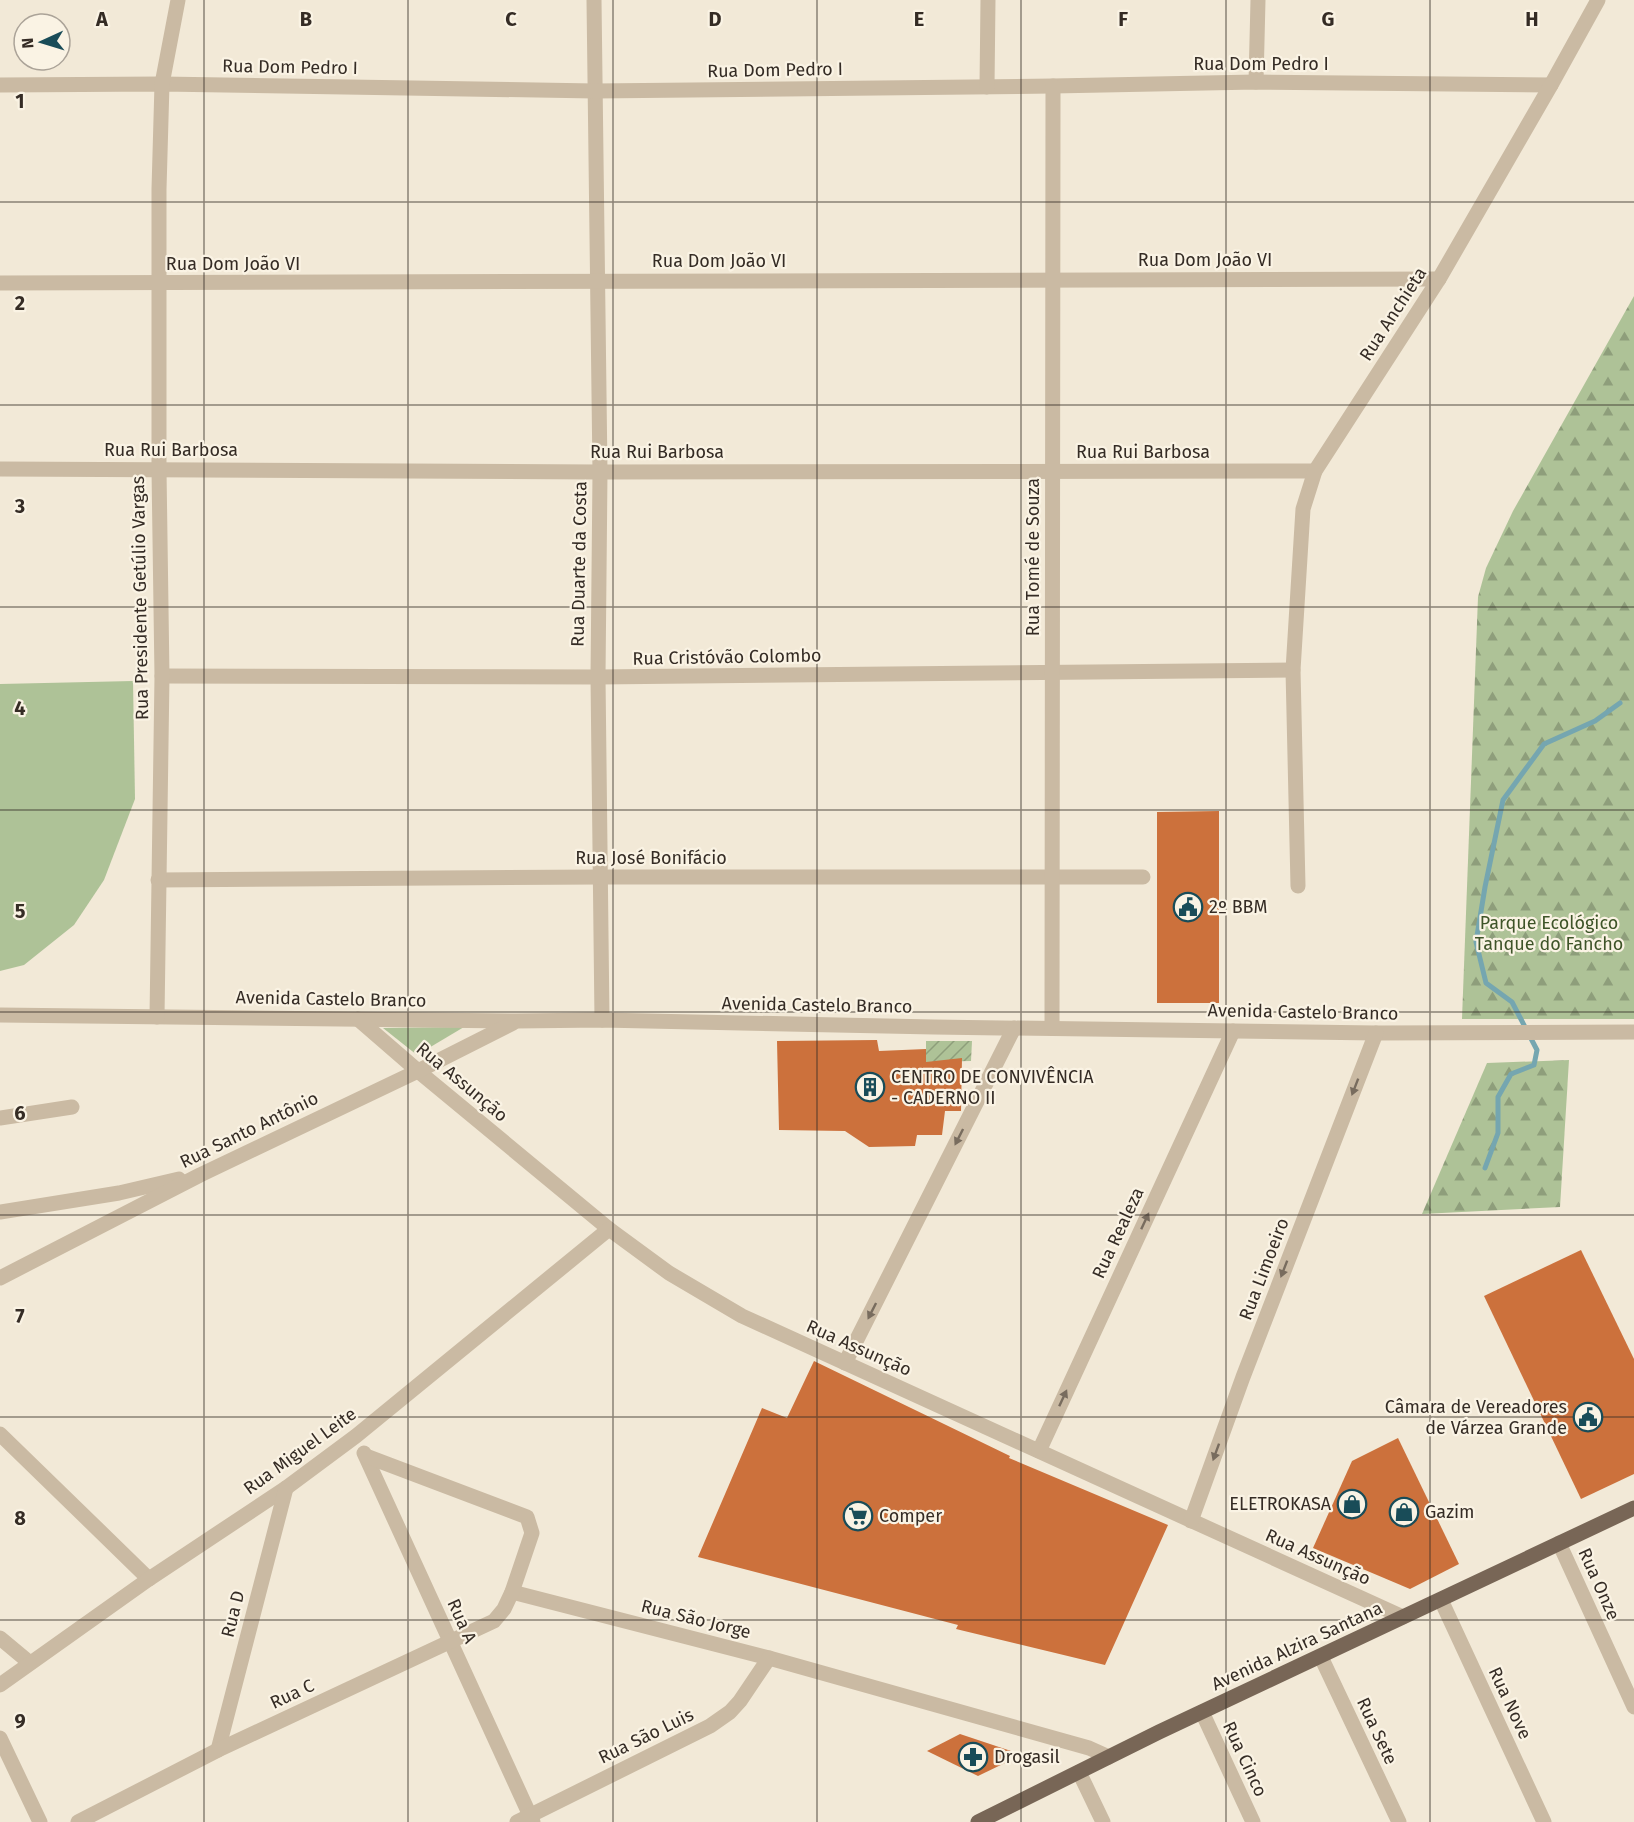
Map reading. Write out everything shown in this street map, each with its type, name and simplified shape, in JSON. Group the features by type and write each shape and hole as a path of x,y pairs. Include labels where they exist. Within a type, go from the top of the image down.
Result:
{"main road":[{"name":"Avenida Alzira Santana","path":"978,1822 1202,1712 1634,1508"}],"street":[{"name":"Rua Presidente Getúlio Vargas","path":"157,1017 162,676 159,189 162,84 178,0"},
{"name":"Rua Duarte da Costa","path":"594,0 600,472 598,677 602,1020"},
{"path":"987,87 988,0"},
{"path":"1256,82 1257,0"},
{"name":"Rua Anchieta","path":"1298,886 1293,670 1303,509 1315,471 1439,279 1598,0"},
{"name":"Rua Dom Pedro I","path":"0,85 162,84 595,91 1256,82 1551,85"},
{"name":"Rua Tomé de Souza","path":"1052,1028 1053,86"},
{"name":"Rua Dom João VI","path":"0,283 1439,279"},
{"name":"Rua Rui Barbosa","path":"0,470 1315,471"},
{"name":"Rua Cristóvão Colombo","path":"162,676 598,677 1293,670"},
{"name":"Rua José Bonifácio","path":"158,880 1143,877"},
{"name":"Avenida Castelo Branco","path":"0,1015 516,1022 602,1020 1376,1033 1634,1032"},
{"name":"Rua Assunção","path":"358,1019 609,1229 669,1273 742,1316 1403,1617"},
{"name":"Rua Santo Antônio","path":"0,1278 200,1175 516,1022"},
{"path":"845,1363 1014,1028"},
{"name":"Rua Realeza","path":"1039,1451 1233,1031"},
{"name":"Rua Limoeiro","path":"1191,1521 1243,1377 1376,1033"},
{"path":"0,1118 72,1107"},
{"path":"0,1212 119,1193 200,1175"},
{"name":"Rua Miguel Leite","path":"0,1685 148,1579 286,1488 356,1436 609,1229"},
{"path":"0,1434 148,1579"},
{"name":"Rua A","path":"356,1436 527,1820"},
{"path":"366,1456 527,1517 532,1533 512,1592"},
{"name":"Rua D","path":"218,1750 286,1488"},
{"name":"Rua Onze","path":"1559,1543 1634,1707"},
{"name":"Rua C","path":"78,1822 218,1750 494,1621 504,1609 512,1592"},
{"name":"Rua São Jorge","path":"512,1592 769,1658 1089,1748 1109,1757"},
{"name":"Rua Nove","path":"1441,1600 1544,1822"},
{"path":"0,1638 30,1663"},
{"name":"Rua Sete","path":"1321,1657 1399,1822"},
{"name":"Rua São Luis","path":"527,1820 710,1726 730,1712 740,1701 769,1658"},
{"name":"Rua Cinco","path":"1202,1712 1252,1822"},
{"path":"0,1738 40,1822"},
{"path":"1079,1772 1103,1822"}],"green space":[{"name":"Parque Ecológico Tanque do Fancho","path":"1634,296 1634,1019 1462,1019 1478,597 1486,568 1513,511"},
{"path":"133,681 135,799 104,880 74,925 24,965 0,971 0,684"},
{"path":"464,1027 417,1055 383,1028"},
{"path":"926,1041 972,1041 971,1061 926,1062"},
{"path":"1569,1060 1560,1207 1422,1214 1487,1063"}],"building":[{"name":"2º BBM","path":"1219,811 1219,1003 1157,1003 1157,812"},
{"name":"CENTRO DE CONVIVÊNCIA - CADERNO II","path":"877,1040 879,1051 926,1049 926,1062 962,1058 961,1111 945,1111 942,1135 917,1135 915,1146 869,1147 845,1131 779,1130 777,1041"},
{"name":"Câmara de Vereadores de Várzea Grande","path":"1581,1250 1634,1359 1634,1474 1581,1499 1484,1296"},
{"name":"Comper","path":"814,1361 1010,1456 1009,1458 1168,1525 1105,1665 956,1629 958,1625 698,1557 762,1408 787,1418"},
{"path":"1398,1438 1459,1564 1410,1589 1313,1548 1352,1461"},
{"name":"Drogasil","path":"960,1734 1011,1751 1007,1762 978,1776 927,1751"}],"waterway":[{"path":"1485,1168 1498,1133 1498,1097 1511,1074 1534,1065 1537,1050 1512,1002 1486,983 1476,942 1503,800 1544,744 1595,721 1620,703"}],"place":[{"name":"2º BBM","path":"1188,907"},
{"name":"CENTRO DE CONVIVÊNCIA - CADERNO II","path":"870,1087"},
{"name":"Câmara de Vereadores de Várzea Grande","path":"1588,1417"},
{"name":"ELETROKASA","path":"1352,1504"},
{"name":"Gazim","path":"1404,1512"},
{"name":"Comper","path":"858,1516"},
{"name":"Drogasil","path":"973,1757"}]}
